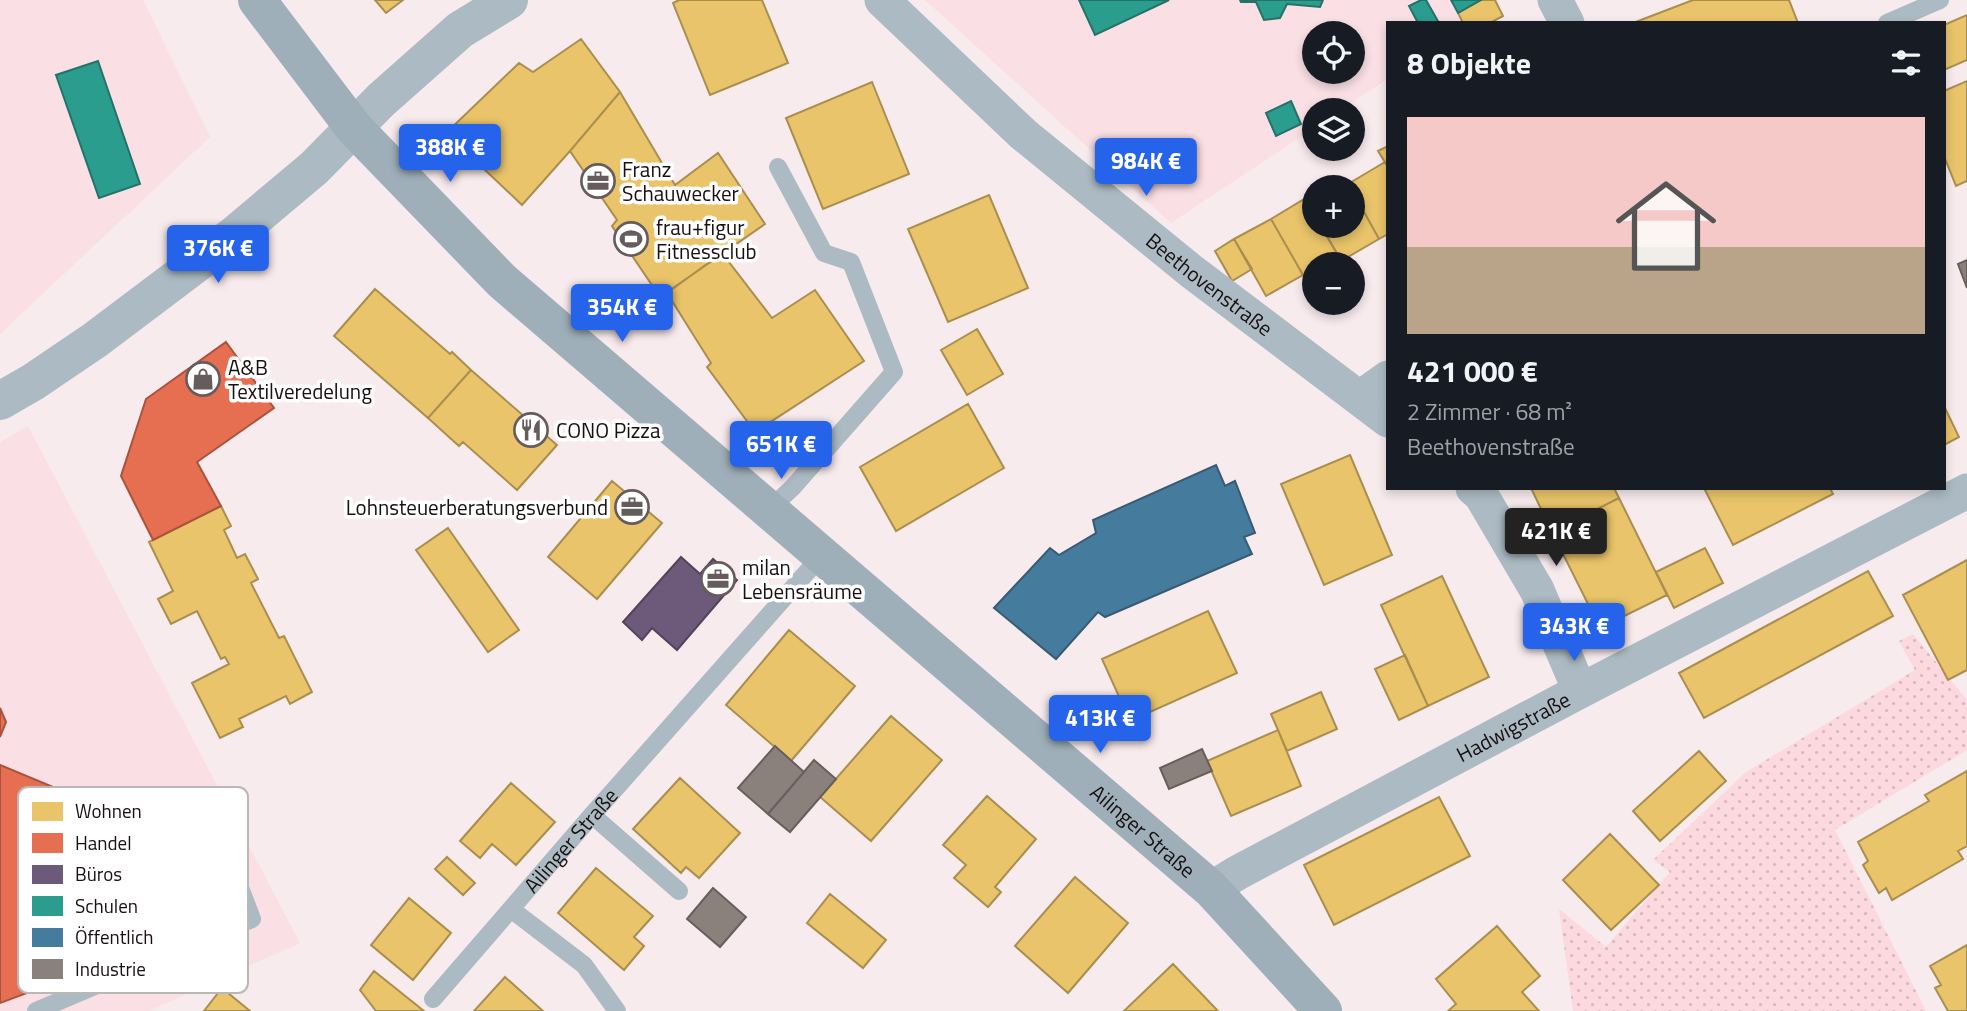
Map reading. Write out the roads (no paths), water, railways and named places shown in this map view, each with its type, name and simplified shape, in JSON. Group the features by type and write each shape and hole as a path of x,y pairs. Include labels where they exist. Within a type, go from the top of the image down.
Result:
{"main road":[{"name":"Ailinger Straße","path":"257,0 355,128 502,281 1211,889 1323,1011"}],"street":[{"path":"0,401 95,340 233,236 314,168 381,100 460,30 509,0"},
{"name":"Beethovenstraße","path":"883,0 1023,134 1191,271 1386,418"},
{"path":"1555,0 1566,21"},
{"path":"1360,398 1386,379"},
{"path":"1475,490 1481,495 1537,590 1580,691"},
{"name":"Hadwigstraße","path":"1211,889 1580,691 1967,491"}],"lane":[{"path":"1892,21 1940,0"},
{"path":"769,510 793,487 894,372 851,262 824,253 778,167"},
{"name":"Ailinger Straße","path":"433,999 822,555"},
{"path":"592,815 679,891"},
{"path":"512,910 584,965 617,1011"},
{"path":"36,1011 78,993"}],"place":[{"name":"Franz Schauwecker","path":"598,181"},
{"name":"frau+figur Fitnessclub","path":"631,239"},
{"name":"A&B Textilveredelung","path":"203,379"},
{"name":"CONO Pizza","path":"531,430"},
{"name":"Lohnsteuerberatungsverbund","path":"632,507"},
{"name":"milan Lebensräume","path":"718,579"}]}
